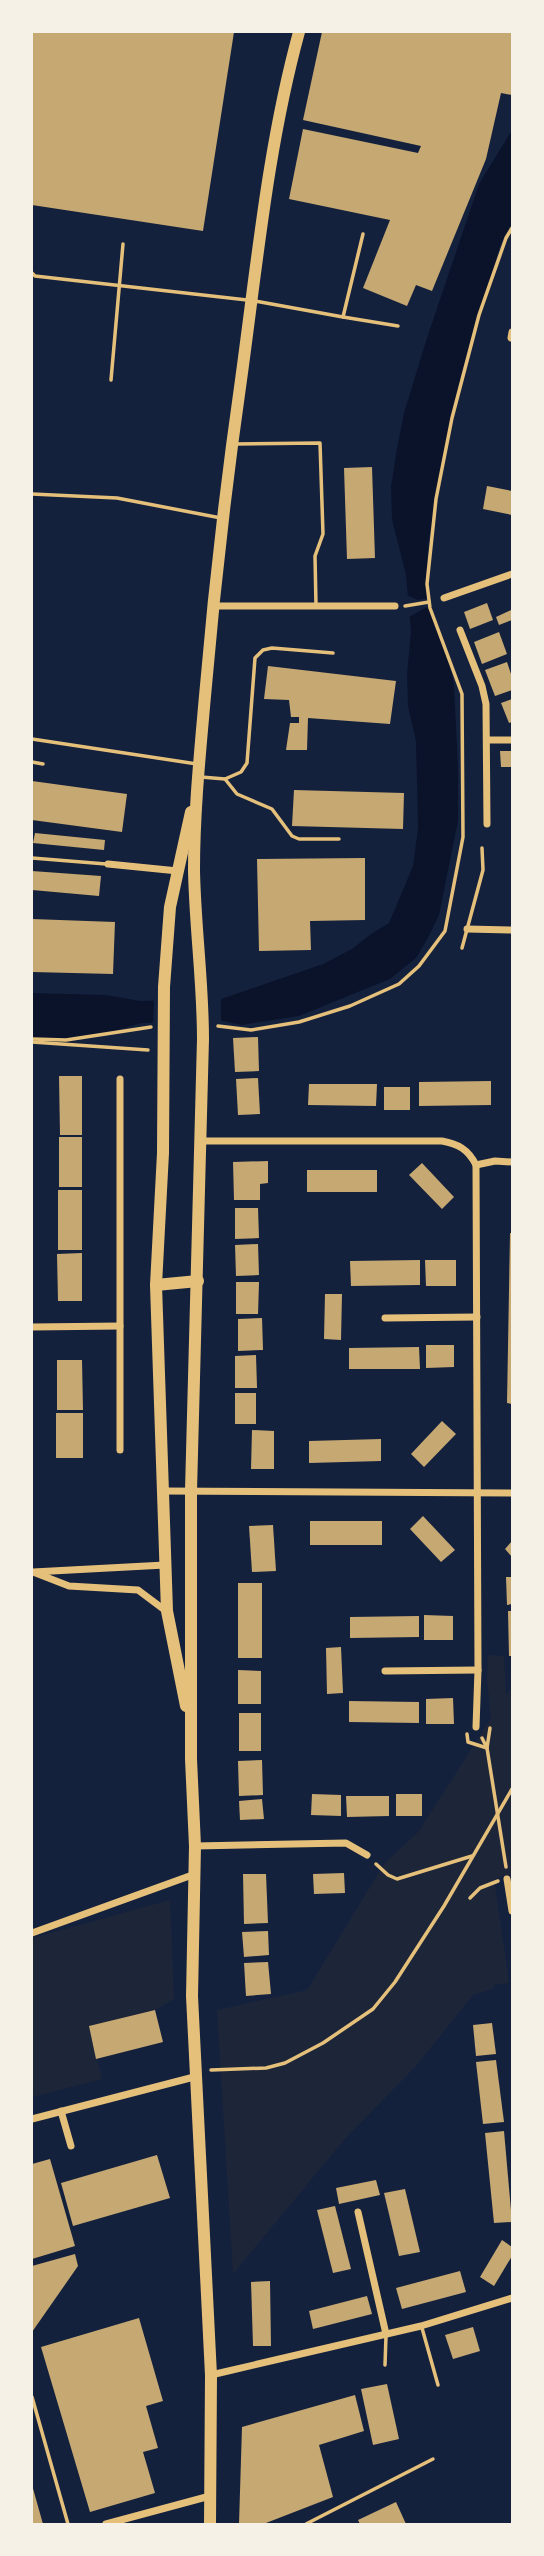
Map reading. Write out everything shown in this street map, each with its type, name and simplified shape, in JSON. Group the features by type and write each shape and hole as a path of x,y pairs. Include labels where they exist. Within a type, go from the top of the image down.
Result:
{"main road":[{"path":"210,2525 211,2375 192,1996 195,1846 191,1732 191,1491 205,1032 194,869 199,771 232,444 283,90 299,32"},
{"path":"191,1732 167,1611 156,1284 163,1153 164,987 170,906 199,771"},
{"path":"178,871 194,869"},
{"path":"156,1284 198,1281"}],"street":[{"path":"440,600 513,574"},
{"path":"214,606 399,606"},
{"path":"460,630 482,686 486,704 487,824"},
{"path":"488,740 513,740"},
{"path":"108,864 178,871"},
{"path":"467,929 513,930"},
{"path":"120,1079 120,1450"},
{"path":"201,1141 442,1141 455,1143 467,1150 476,1164 476,1727"},
{"path":"476,1164 495,1161 513,1163"},
{"path":"385,1318 477,1317"},
{"path":"32,1327 120,1326"},
{"path":"163,1491 513,1493"},
{"path":"32,1572 165,1565"},
{"path":"32,1572 69,1587 138,1590 167,1611"},
{"path":"385,1671 478,1670"},
{"path":"195,1846 346,1843 367,1855"},
{"path":"32,1933 195,1874"},
{"path":"507,1879 513,1911"},
{"path":"32,2119 194,2073"},
{"path":"61,2110 71,2146"},
{"path":"358,2211 386,2334"},
{"path":"211,2375 421,2326 513,2298"},
{"path":"106,2525 211,2496"}],"lane":[{"path":"343,317 363,234"},
{"path":"111,380 123,244"},
{"path":"32,273 35,276 252,301 398,326"},
{"path":"232,444 320,443 323,534 315,556 316,606"},
{"path":"32,494 117,498 223,518"},
{"path":"225,779 241,772 247,763 256,658 263,650 272,648 333,653"},
{"path":"32,738 199,771 225,779 237,794 272,809 292,836 299,839 339,839"},
{"path":"32,762 43,764"},
{"path":"462,948 482,870 482,848"},
{"path":"32,858 108,864"},
{"path":"421,2326 438,2385"},
{"path":"385,2365 386,2334"},
{"path":"32,2397 68,2525"},
{"path":"306,2525 433,2459"}],"path":[{"path":"205,1032 251,1030 299,1023 350,1006 399,984 419,966 445,931 463,838 462,694 430,608 427,584 436,499 452,418 479,314 506,238 513,228"},
{"path":"399,606 440,600"},
{"path":"32,1041 66,1040 154,1027"},
{"path":"32,1041 164,1051"},
{"path":"487,1748 504,1858"},
{"path":"194,2073 240,2071 285,2063 323,2043 373,2009 395,1982 513,1789"},
{"path":"367,1855 388,1875 397,1878 474,1856"},
{"path":"470,1898 480,1888 507,1879"}],"shaded area":[{"path":"512,130 512,223 501,243 461,375 429,538 426,576 436,628 450,665 454,685 458,821 439,915 429,936 416,958 390,979 299,1016 241,1025 219,1020 142,1023 103,1034 66,1039 32,1038 32,993 106,995 140,1001 221,999 323,964 352,949 389,923 413,866 418,828 416,741 408,706 407,675 411,631 406,575 392,520 391,487 397,448 404,413 426,341 479,184"},
{"path":"488,1655 504,1656 506,1695 512,1687 512,1874 494,1879 509,1983 494,1985 494,1988 473,1995 416,2066 344,2140 233,2274 217,2010 307,1990 384,1864 419,1831 491,1718 487,1680"},
{"path":"170,1900 174,1999 155,2010 89,2026 102,2079 32,2097 32,1938"}],"pier":[{"path":"404,594 418,600 434,597 435,607 425,608 407,618"},
{"path":"221,995 221,1024 153,1026 154,998"}],"building":[{"path":"32,32 234,32 203,231 32,205"},
{"path":"322,32 512,32 512,95 501,93 486,159 432,291 416,285 407,306 363,288 390,220 289,199 303,129 418,153 421,146 303,120"},
{"path":"372,467 375,558 347,559 344,468"},
{"path":"487,486 512,491 512,515 483,509"},
{"path":"487,603 493,620 470,629 464,612"},
{"path":"511,610 512,620 499,625 496,617"},
{"path":"499,632 507,654 482,664 474,642"},
{"path":"507,662 512,677 512,690 495,696 485,670"},
{"path":"268,666 396,681 390,724 308,718 307,750 286,750 290,723 299,723 299,717 291,717 289,700 264,699"},
{"path":"512,699 512,722 509,723 501,703"},
{"path":"500,751 512,751 512,767 501,767"},
{"path":"32,781 127,794 122,832 32,820"},
{"path":"294,790 404,793 403,829 292,826"},
{"path":"35,833 105,840 104,850 33,843"},
{"path":"365,858 365,920 310,921 311,950 259,951 257,859"},
{"path":"32,871 101,876 99,896 32,890"},
{"path":"32,919 115,922 113,974 32,972"},
{"path":"258,1037 259,1071 235,1072 233,1038"},
{"path":"59,1076 82,1076 82,1135 60,1135"},
{"path":"258,1078 260,1114 238,1115 236,1079"},
{"path":"491,1081 491,1105 419,1106 419,1082"},
{"path":"309,1084 377,1084 376,1106 308,1105"},
{"path":"384,1087 410,1087 410,1110 384,1110"},
{"path":"59,1137 82,1137 82,1187 59,1187"},
{"path":"268,1161 268,1183 260,1184 260,1200 234,1200 233,1162"},
{"path":"422,1163 454,1197 442,1209 409,1175"},
{"path":"307,1170 377,1170 377,1192 307,1192"},
{"path":"58,1190 82,1190 82,1250 58,1250"},
{"path":"235,1208 258,1208 259,1238 235,1239"},
{"path":"512,1233 512,1404 507,1403"},
{"path":"258,1244 259,1275 236,1276 235,1245"},
{"path":"82,1253 82,1301 58,1301 57,1254"},
{"path":"420,1260 420,1285 351,1286 350,1261"},
{"path":"425,1260 456,1260 456,1286 426,1286"},
{"path":"236,1282 259,1282 258,1314 236,1314"},
{"path":"325,1294 342,1294 341,1340 324,1339"},
{"path":"262,1318 263,1350 238,1351 238,1319"},
{"path":"426,1345 454,1345 454,1367 426,1368"},
{"path":"419,1347 420,1369 349,1369 349,1348"},
{"path":"256,1355 257,1388 235,1388 235,1356"},
{"path":"57,1360 82,1360 83,1410 57,1410"},
{"path":"235,1393 256,1393 256,1424 235,1424"},
{"path":"56,1413 83,1413 83,1458 56,1458"},
{"path":"442,1421 456,1434 424,1467 411,1454"},
{"path":"252,1430 274,1431 274,1469 251,1469"},
{"path":"381,1439 381,1461 309,1463 309,1441"},
{"path":"423,1516 455,1550 441,1562 410,1529"},
{"path":"310,1521 382,1521 382,1545 310,1545"},
{"path":"273,1525 276,1571 252,1572 249,1526"},
{"path":"512,1541 512,1557 505,1549"},
{"path":"506,1577 512,1577 512,1604 507,1605"},
{"path":"238,1583 262,1583 262,1658 238,1658"},
{"path":"508,1611 512,1611 512,1656 509,1656"},
{"path":"424,1615 453,1616 453,1640 424,1640"},
{"path":"419,1616 419,1637 350,1638 350,1617"},
{"path":"341,1647 343,1693 327,1694 326,1648"},
{"path":"238,1670 261,1671 261,1704 238,1704"},
{"path":"453,1698 454,1724 426,1724 426,1699"},
{"path":"349,1701 419,1702 419,1723 349,1722"},
{"path":"239,1713 261,1713 261,1751 239,1751"},
{"path":"262,1760 263,1795 239,1796 238,1761"},
{"path":"312,1794 341,1795 341,1816 311,1815"},
{"path":"396,1794 422,1794 422,1816 396,1816"},
{"path":"346,1796 389,1796 389,1816 347,1817"},
{"path":"262,1799 264,1819 240,1820 239,1801"},
{"path":"344,1873 345,1893 314,1894 313,1874"},
{"path":"243,1874 266,1874 268,1923 244,1924"},
{"path":"268,1931 269,1955 244,1957 242,1932"},
{"path":"268,1962 271,1994 246,1996 244,1963"},
{"path":"155,2010 163,2042 96,2059 89,2026"},
{"path":"492,2023 496,2054 476,2056 473,2025"},
{"path":"496,2060 504,2122 483,2124 476,2062"},
{"path":"504,2131 512,2222 494,2223 485,2133"},
{"path":"157,2155 170,2198 73,2226 61,2183"},
{"path":"50,2159 75,2246 32,2259 32,2164"},
{"path":"376,2180 380,2195 339,2204 336,2188"},
{"path":"405,2189 420,2252 399,2256 384,2193"},
{"path":"335,2206 351,2269 333,2273 317,2210"},
{"path":"502,2240 512,2247 512,2256 494,2286 480,2277"},
{"path":"75,2254 78,2266 32,2332 32,2266"},
{"path":"460,2271 466,2292 402,2309 396,2288"},
{"path":"270,2281 271,2346 253,2346 251,2282"},
{"path":"367,2296 372,2314 313,2329 309,2311"},
{"path":"139,2318 163,2401 146,2406 158,2448 143,2452 155,2493 90,2512 41,2347"},
{"path":"473,2327 480,2351 453,2359 445,2335"},
{"path":"387,2384 399,2439 373,2445 361,2389"},
{"path":"355,2395 364,2431 319,2445 333,2497 266,2523 239,2524 242,2427"},
{"path":"32,2485 43,2524 32,2524"},
{"path":"396,2502 406,2524 360,2524 358,2520"}]}
